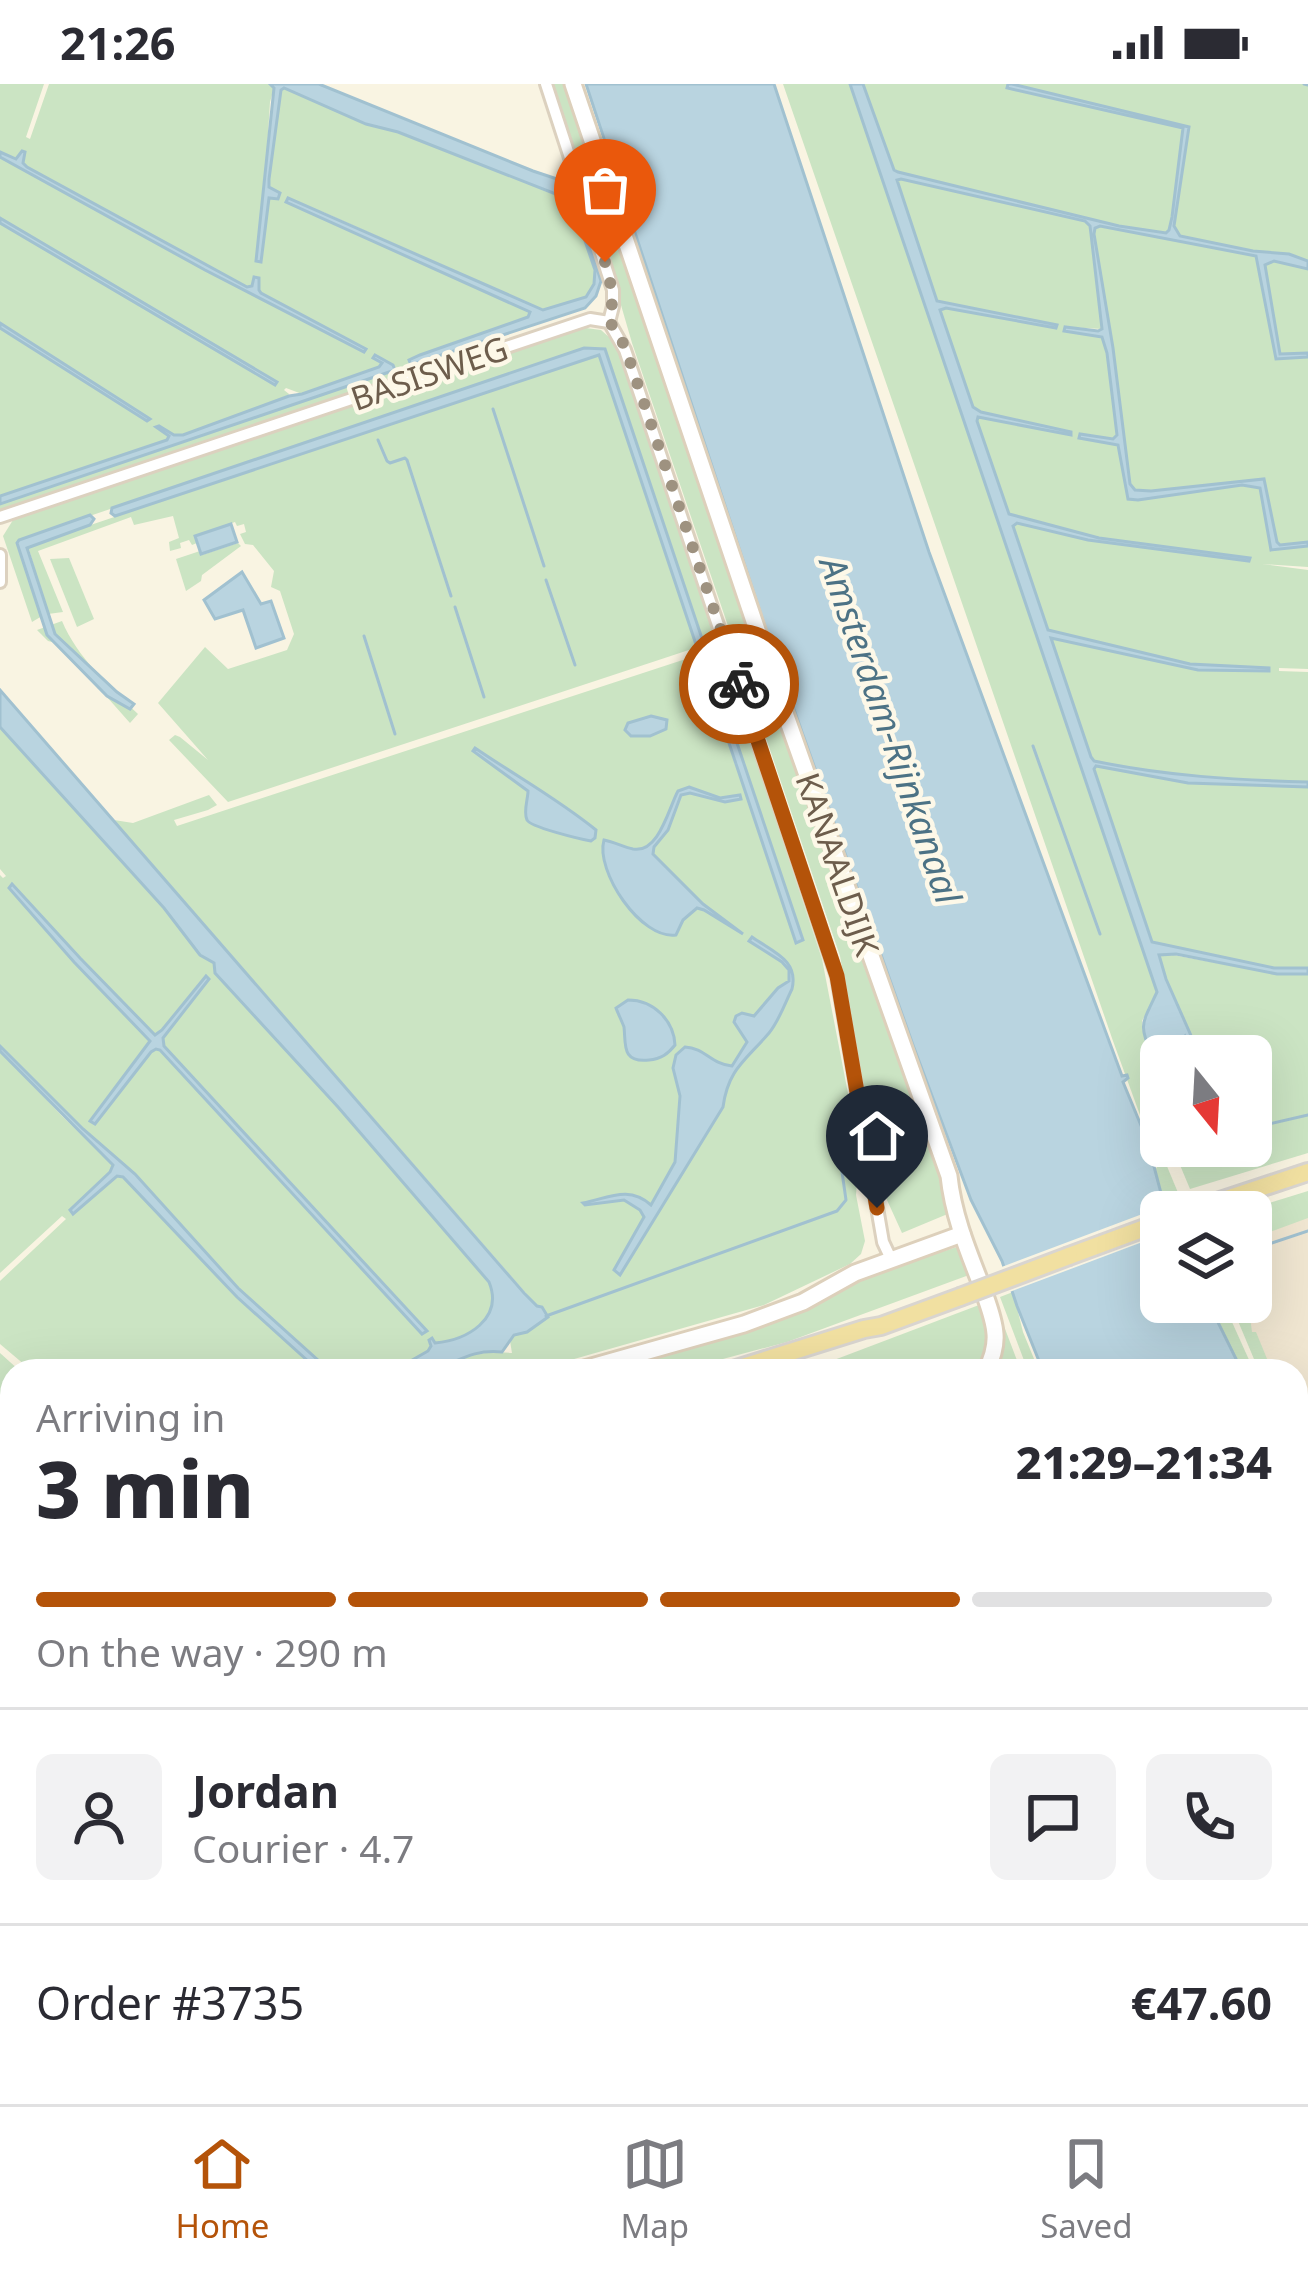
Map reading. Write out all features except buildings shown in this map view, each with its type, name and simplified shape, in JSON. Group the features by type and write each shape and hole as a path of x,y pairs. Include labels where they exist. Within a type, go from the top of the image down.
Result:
{"main road":[{"path":"1248,1191 1308,1172"},
{"path":"802,1359 1140,1230"},
{"path":"768,1359 881,1326"}],"street":[{"path":"545,84 613,290 609,322 626,350 837,976 884,1242 891,1259"},
{"name":"KANAALDIJK","path":"573,84 777,691 949,1176 962,1234 993,1318 996,1336 991,1359"},
{"name":"BASISWEG","path":"0,517 590,319 609,322"},
{"path":"0,555 0,582"},
{"path":"618,1359 766,1316 855,1274 962,1234"}],"shaded area":[{"path":"1308,1205 1308,1359 1260,1359 1247,1323 1272,1323 1272,1217"}],"green space":[{"path":"0,84 44,84 26,137 30,139 49,84 270,84 274,88 260,262 284,88 366,124 398,132 571,200 596,276 593,289 586,296 543,310 323,212 287,203 528,309 531,315 410,360 416,371 0,512 0,504 395,369 375,355 382,363 379,367 302,394 286,388 286,398 183,435 157,427 169,436 167,440 0,496 0,328 149,419 0,323 0,223 277,383 0,218 0,157 345,343 365,349 261,293 258,278 247,287 27,167 24,152 16,159 0,152"},
{"path":"549,84 567,84 839,898 948,1194 950,1213 902,1233 882,1189 840,956"},
{"path":"783,84 850,84 1157,993 1142,1021 1144,1035 1140,1035 1140,1115"},
{"path":"863,84 1008,84 1008,88 1184,128 1170,229 1166,233 1119,226 898,172"},
{"path":"1012,84 1308,84 1308,261 1180,236 1174,226 1188,127"},
{"path":"897,180 1084,220 1090,226 1102,329 1066,327 1065,332 1102,337 1117,435 1113,439 1081,434 1118,445 1128,499 1242,485 1260,488 1271,550 1308,546 1308,567 1262,564 1308,570 1308,669 1279,671 1308,672 1308,782 1174,773 1091,757 1050,637 1198,670 1269,669 1190,664 1048,630 1013,525 1088,540 1249,560 1099,538 1009,514 977,421 981,412 973,407 940,309 1057,328 937,301"},
{"path":"1099,225 1256,256 1276,358 1308,357 1308,542 1277,542 1264,479 1151,491 1135,490 1130,484 1094,241"},
{"path":"1274,261 1308,269 1308,353 1280,355 1265,265"},
{"path":"601,330 618,345 822,959 852,1114 833,1112 834,1127 854,1127 859,1156 856,1195 865,1241 861,1254 850,1264 764,1305 574,1359 460,1359 512,1353 510,1341 527,1331 537,1306 114,820 133,823 209,795 217,805 174,820 177,826 701,654 605,349 584,348 19,540 42,616 32,622 3,536 13,520 561,333"},
{"path":"600,354 698,647 228,802 169,740 180,737 208,760 158,703 205,647 228,669 287,650 294,634 280,591 271,587 274,571 253,545 245,544 240,534 246,532 244,524 235,522 195,536 197,543 192,545 189,540 170,551 169,542 179,538 173,516 134,525 131,517 38,551 63,612 48,614 28,546"},
{"path":"241,546 186,591 176,559"},
{"path":"69,558 94,619 77,627 50,559"},
{"path":"62,621 85,659 138,714 130,723 60,644 48,641 37,630"},
{"path":"0,727 164,908 200,955 214,963 215,973 489,1282 491,1307 480,1325 447,1341 432,1339 428,1351 414,1359 317,1359 238,1288 135,1174 69,1117 0,1046 0,875 6,876 0,869","holes":["13,885 156,1035 209,980 163,1038 164,1046 426,1330 423,1334 160,1050 151,1052 91,1120 150,1041 74,962 10,888"]},
{"path":"1095,766 1188,783 1308,787 1308,968 1274,968 1152,942"},
{"path":"1162,953 1277,974 1308,973 1308,1153 1272,1164 1272,1035 1191,1035 1157,956"},
{"path":"0,1051 113,1165 70,1211 117,1176 123,1177 237,1297 306,1359 18,1359 0,1344 0,1281 66,1219 62,1216 0,1273"},
{"path":"1167,1167 1177,1191 1159,1191 1153,1172"},
{"path":"1181,1167 1262,1167 1190,1189"},
{"path":"1308,1191 1308,1218 1272,1231 1272,1202"},
{"path":"960,1246 969,1275 787,1342 723,1359 632,1359 825,1298 875,1273"},
{"path":"1013,1292 1034,1359 1023,1359 1000,1297"},
{"path":"994,1300 1016,1359 999,1359 1001,1334"},
{"path":"979,1305 985,1322 982,1359 837,1359"},
{"path":"1218,1323 1232,1323 1249,1359 1236,1359"},
{"path":"1239,1323 1251,1323 1267,1359 1254,1359"}],"water":[{"path":"270,84 319,84 569,183 601,281 596,296 585,308 411,365 409,360 420,355 528,317 530,312 286,202 288,198 543,310 586,297 594,284 595,270 571,200 398,132 366,124 284,88 269,179 269,187 280,193 278,199 269,198 261,262 256,261 274,88"},
{"name":"Amsterdam-Rijnkanaal","path":"586,84 774,84 929,552 1122,1076 1128,1078 1123,1082 1140,1123 1140,1167 1154,1167 1160,1191 1140,1191 1140,1323 1218,1323 1236,1359 1038,1359 913,1045 768,636"},
{"path":"850,84 863,84 898,172 1119,226 1166,233 1183,128 1007,88 1012,84 1189,127 1174,226 1180,236 1308,261 1308,269 1274,261 1265,265 1280,354 1308,353 1308,357 1276,359 1256,256 1100,226 1094,234 1130,484 1135,490 1151,491 1264,479 1277,542 1308,542 1308,546 1271,550 1260,488 1242,485 1128,499 1118,445 1079,438 1080,434 1113,439 1117,435 1102,337 1064,331 1065,327 1102,329 1090,226 1085,221 897,180 937,301 1057,325 940,310 973,407 1071,432 978,417 1009,514 1099,538 1250,558 1088,540 1017,523 1013,526 1048,630 1190,664 1269,668 1198,670 1051,638 1094,761 1201,776 1308,782 1308,787 1188,783 1096,766 1152,942 1274,968 1308,968 1308,974 1277,974 1176,954 1159,955 1191,1035 1145,1035 1145,1020 1157,992"},
{"path":"22,151 27,167 247,287 254,277 259,278 261,293 366,349 205,270 0,157 0,152 16,159"},
{"path":"0,218 277,382 0,223"},
{"path":"0,323 150,419 0,328"},
{"path":"584,348 605,349 803,940 796,943 599,355 115,516 111,513 112,508"},
{"path":"375,355 395,370 0,504 0,496 167,440 169,436 156,427 183,435 379,367 382,363"},
{"path":"90,515 94,519 90,525 27,548 55,634 134,704 130,709 107,696 47,635 17,543"},
{"path":"231,524 237,542 201,554 195,536"},
{"path":"242,572 261,604 271,601 284,638 256,648 243,610 215,619 204,600"},
{"path":"0,690 548,1317 514,1335 502,1352 461,1359 414,1359 428,1351 432,1338 435,1343 447,1341 480,1325 491,1307 489,1282 215,973 214,963 200,955 164,908 0,727"},
{"path":"651,716 667,720 666,729 650,736 631,736 625,730 628,723"},
{"path":"475,748 582,819 596,830 595,838 577,838 530,823 525,813 528,791"},
{"path":"689,787 720,798 740,795 741,799 725,802 681,795 653,854 703,904 743,934 697,908 683,920 676,935 662,934 635,915 607,869 604,840 642,849 662,828 678,791"},
{"path":"12,884 155,1035 206,976 209,979 163,1038 164,1046 427,1331 422,1334 160,1050 151,1052 95,1124 90,1121 150,1041 74,962 9,888"},
{"path":"752,937 788,964 792,971 792,989 773,1028 734,1074 723,1107 620,1275 614,1270 644,1217 624,1200 583,1203 627,1194 651,1205 675,1162 680,1096 673,1068 676,1055 685,1047 692,1048 732,1066 747,1042 734,1022 736,1016 754,1016 789,981 789,970 749,941"},
{"path":"628,1000 654,1008 667,1020 675,1045 664,1056 640,1060 629,1055 616,1008"},
{"path":"0,1046 135,1174 238,1288 317,1359 306,1359 237,1297 123,1177 117,1176 73,1214 70,1210 113,1165"}],"pier":[{"path":"1140,1215 1140,1243 1007,1293 999,1268"}],"waterway":[{"path":"1304,84 1308,85"},
{"path":"493,409 544,566"},
{"path":"378,440 387,461 407,460 451,596"},
{"path":"546,580 575,665"},
{"path":"455,607 484,697"},
{"path":"364,636 395,734"},
{"path":"1033,746 1100,934"},
{"path":"1272,1123 1308,1115"},
{"path":"546,1316 837,1211 846,1200 836,1130"},
{"path":"1272,1243 1308,1231"}],"way so far":[{"path":"605,262 613,290 609,322 626,350 739,684"}],"route":[{"path":"739,684 837,976 877,1208"}]}
